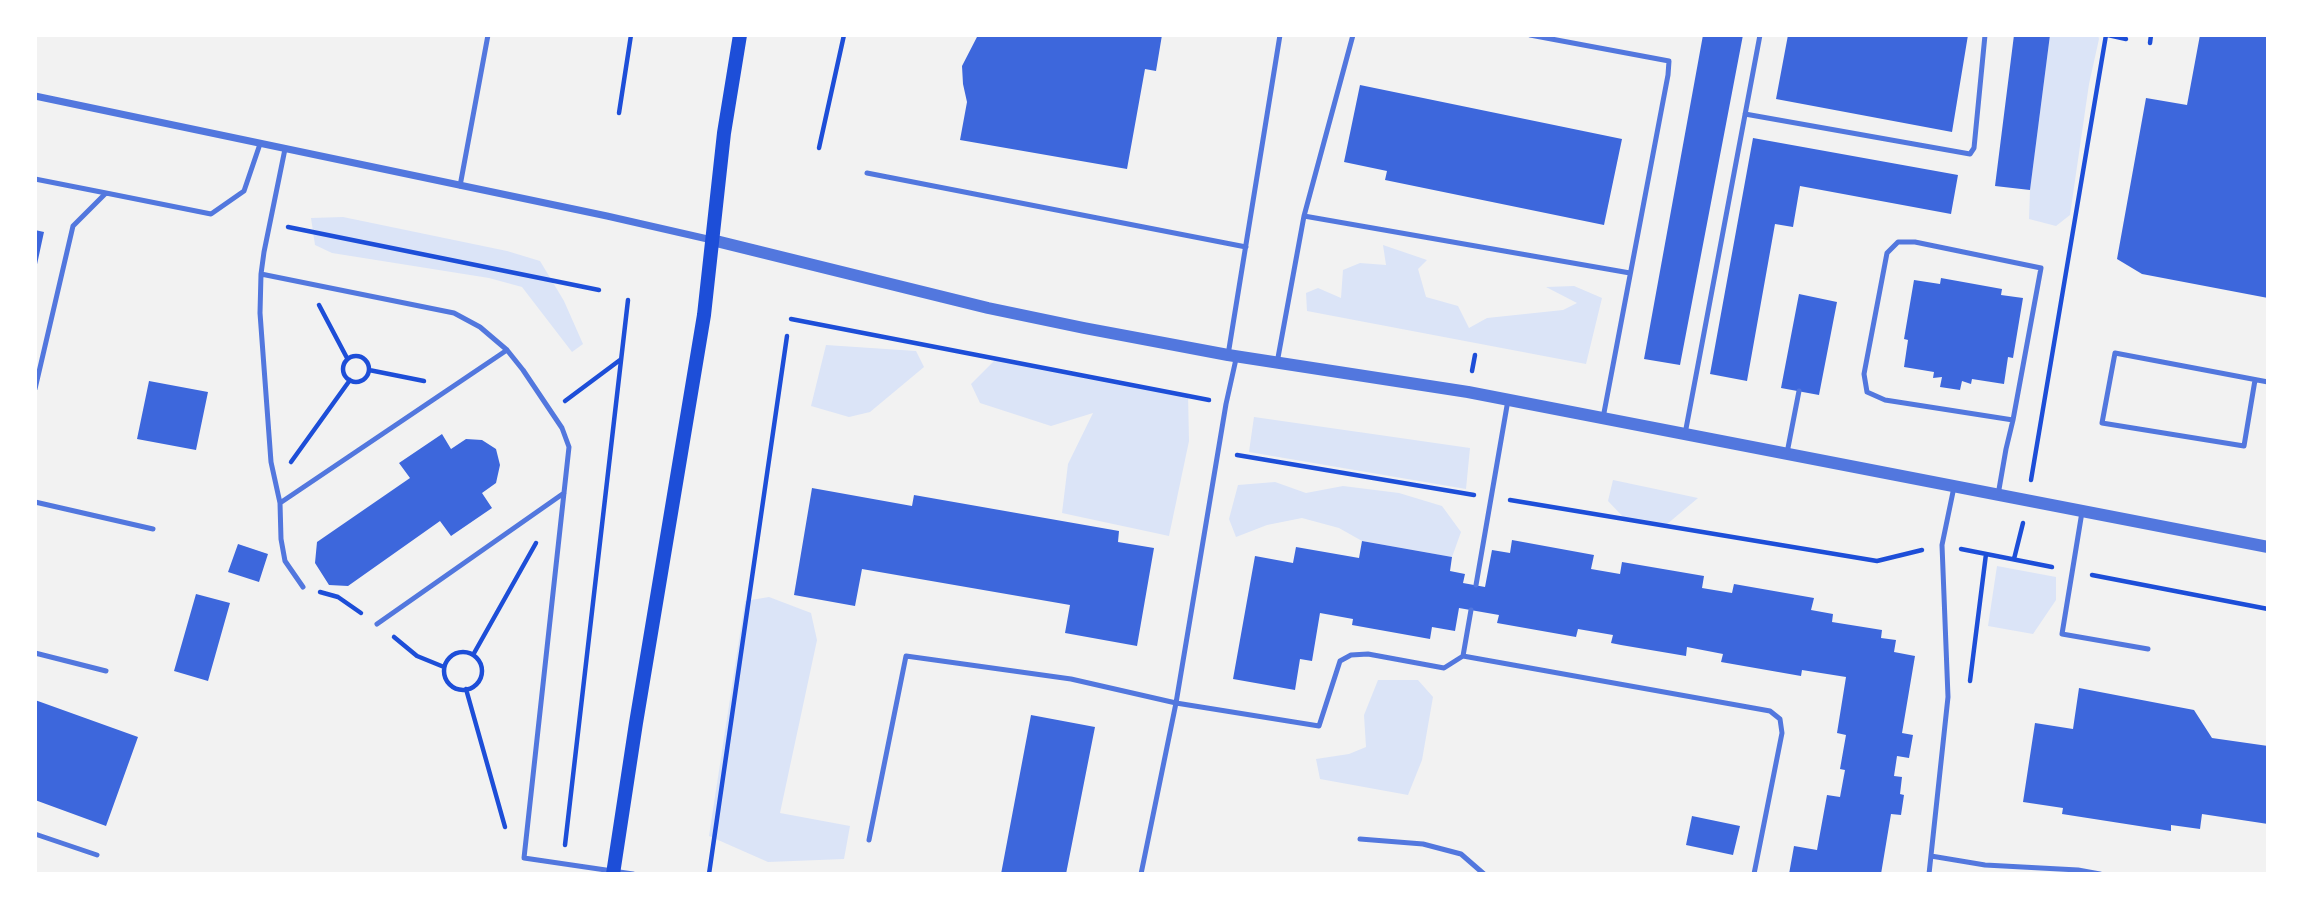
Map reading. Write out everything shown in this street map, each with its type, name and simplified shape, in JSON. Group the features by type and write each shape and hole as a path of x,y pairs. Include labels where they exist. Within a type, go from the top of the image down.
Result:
{"main road":[{"path":"614,872 704,315 724,133 740,35"}],"street":[{"path":"35,96 607,216 988,308 1277,363 1508,400 2268,547"}],"lane":[{"path":"460,186 488,35"},
{"path":"1142,874 1176,704 1219,453 1246,247 1280,35"},
{"path":"1277,363 1304,216 1353,35"},
{"path":"1530,35 1669,61 1602,418"},
{"path":"1685,434 1760,35"},
{"path":"1745,114 1970,154 1974,148 1985,35"},
{"path":"35,179 211,214 244,191 260,144"},
{"path":"285,149 261,274 260,313 271,462 280,503 281,539 285,561 303,587"},
{"path":"867,173 1246,247"},
{"path":"35,389 73,226 106,194"},
{"path":"1304,216 1630,273"},
{"path":"1998,496 2013,421 2041,268 1915,242 1898,242 1887,253 1864,374 1867,392 1885,400 2013,421"},
{"path":"261,274 454,313 480,327 507,350 562,428 569,447 565,493 524,858 633,874"},
{"path":"280,503 507,350"},
{"path":"2255,380 2244,446 2102,423 2115,353 2268,382"},
{"path":"1787,453 1799,391"},
{"path":"1476,585 1508,400"},
{"path":"1929,874 1948,696 1942,545 1954,487"},
{"path":"377,624 565,493"},
{"path":"35,502 153,528"},
{"path":"2082,512 2062,634 2148,649"},
{"path":"1463,656 1471,610"},
{"path":"35,653 106,671"},
{"path":"869,840 906,656 1071,679 1176,704 1319,726 1340,661 1351,655 1368,654 1444,668 1463,656 1770,710 1780,719 1782,733 1754,874"},
{"path":"35,834 97,855"},
{"path":"1360,839 1423,845 1461,854 1484,874"},
{"path":"1931,856 1985,864 2100,874"}],"path":[{"path":"619,113 631,35"},
{"path":"819,148 844,35"},
{"path":"2014,559 2028,501 2107,35 2126,39"},
{"path":"2150,43 2151,35"},
{"path":"270,223 599,290"},
{"path":"307,282 348,358"},
{"path":"563,864 628,300"},
{"path":"791,319 1226,404"},
{"path":"709,874 787,337"},
{"path":"358,355 367,360 369,370 364,380 354,382 345,377 342,367 348,358 358,355"},
{"path":"550,410 620,360"},
{"path":"369,370 452,386"},
{"path":"275,485 350,380"},
{"path":"1219,453 1877,561 1942,545 2268,609"},
{"path":"472,654 538,539"},
{"path":"467,651 472,654 480,659 483,674 475,687 460,691 447,683 444,667 452,654 467,651"},
{"path":"466,689 513,856 524,858"}],"shaded area":[{"path":"2050,35 2098,35 2099,39 2089,84 2070,215 2056,226 2029,219 2030,190"},
{"path":"343,217 507,251 540,261 564,301 583,344 572,352 522,287 489,278 332,253 315,245 311,218"},
{"path":"1383,245 1427,260 1418,269 1426,297 1458,306 1469,328 1487,318 1563,310 1577,303 1546,287 1574,286 1602,298 1586,364 1307,311 1306,293 1318,288 1341,298 1343,270 1360,263 1386,265"},
{"path":"826,345 916,351 924,367 870,412 849,417 811,406"},
{"path":"997,358 1188,394 1189,441 1169,536 1062,513 1068,464 1093,413 1051,426 980,403 971,384"},
{"path":"1254,417 1470,448 1466,489 1249,452"},
{"path":"1613,480 1698,498 1666,525 1627,521 1608,501"},
{"path":"1275,482 1306,493 1343,486 1399,493 1442,506 1461,532 1452,557 1362,541 1339,528 1302,518 1267,525 1236,537 1229,519 1238,485"},
{"path":"1997,566 2056,577 2056,600 2033,634 1988,626"},
{"path":"769,597 811,613 817,640 780,813 850,826 844,859 768,862 709,836 745,601"},
{"path":"1378,680 1418,680 1433,697 1422,760 1408,795 1320,779 1316,759 1349,754 1366,747 1364,715"}],"building":[{"path":"978,35 1162,35 1156,71 1145,69 1127,169 960,140 967,102 962,66"},
{"path":"1703,35 1743,35 1680,365 1644,359"},
{"path":"1788,35 1968,35 1952,132 1776,99"},
{"path":"2014,35 2050,35 2030,190 1995,186"},
{"path":"2200,35 2268,35 2268,298 2142,274 2117,259 2146,98 2187,105"},
{"path":"1360,85 1622,139 1604,225 1385,180 1387,171 1344,162"},
{"path":"1753,138 1958,175 1951,214 1800,186 1793,227 1775,224 1747,381 1710,374"},
{"path":"35,230 44,232 36,269 35,269"},
{"path":"1941,278 2002,289 2001,295 2023,298 2013,358 2008,357 2004,384 1972,379 1971,384 1962,381 1960,390 1940,387 1942,377 1933,378 1934,372 1904,367 1908,340 1904,339 1914,280 1940,284"},
{"path":"1799,294 1837,302 1819,395 1781,388"},
{"path":"149,381 208,392 196,450 137,439"},
{"path":"442,434 451,449 466,439 482,440 496,449 500,465 496,483 482,493 492,508 451,536 440,521 348,586 329,585 315,563 317,542 410,478 399,463"},
{"path":"812,488 912,506 914,495 1119,531 1118,542 1154,548 1137,646 1065,633 1070,605 862,569 855,606 794,595"},
{"path":"1512,540 1594,555 1591,569 1620,574 1622,562 1704,576 1702,588 1732,593 1734,584 1814,598 1811,610 1833,614 1832,622 1882,630 1881,638 1896,640 1894,652 1915,656 1902,733 1913,735 1909,758 1897,756 1894,776 1902,777 1900,794 1904,795 1901,815 1891,814 1881,874 1789,874 1794,846 1817,850 1827,795 1840,797 1845,770 1840,769 1846,735 1837,733 1846,677 1802,670 1801,676 1721,662 1723,654 1687,647 1686,656 1621,645 1611,643 1613,635 1578,629 1576,637 1497,623 1499,615 1459,608 1455,631 1432,627 1430,639 1352,625 1353,619 1320,613 1312,661 1300,659 1295,690 1233,679 1255,556 1293,563 1296,547 1359,558 1362,541 1452,557 1450,571 1465,574 1463,583 1485,587 1492,550 1510,553"},
{"path":"238,544 268,554 259,582 228,572"},
{"path":"196,594 230,603 208,681 174,671"},
{"path":"2079,688 2194,710 2212,738 2268,746 2268,824 2202,814 2200,829 2171,825 2171,831 2062,814 2063,808 2023,802 2035,723 2073,729"},
{"path":"35,700 138,737 106,826 35,800"},
{"path":"1031,715 1095,727 1066,874 1001,874"},
{"path":"1692,816 1740,826 1733,855 1686,845"}]}
